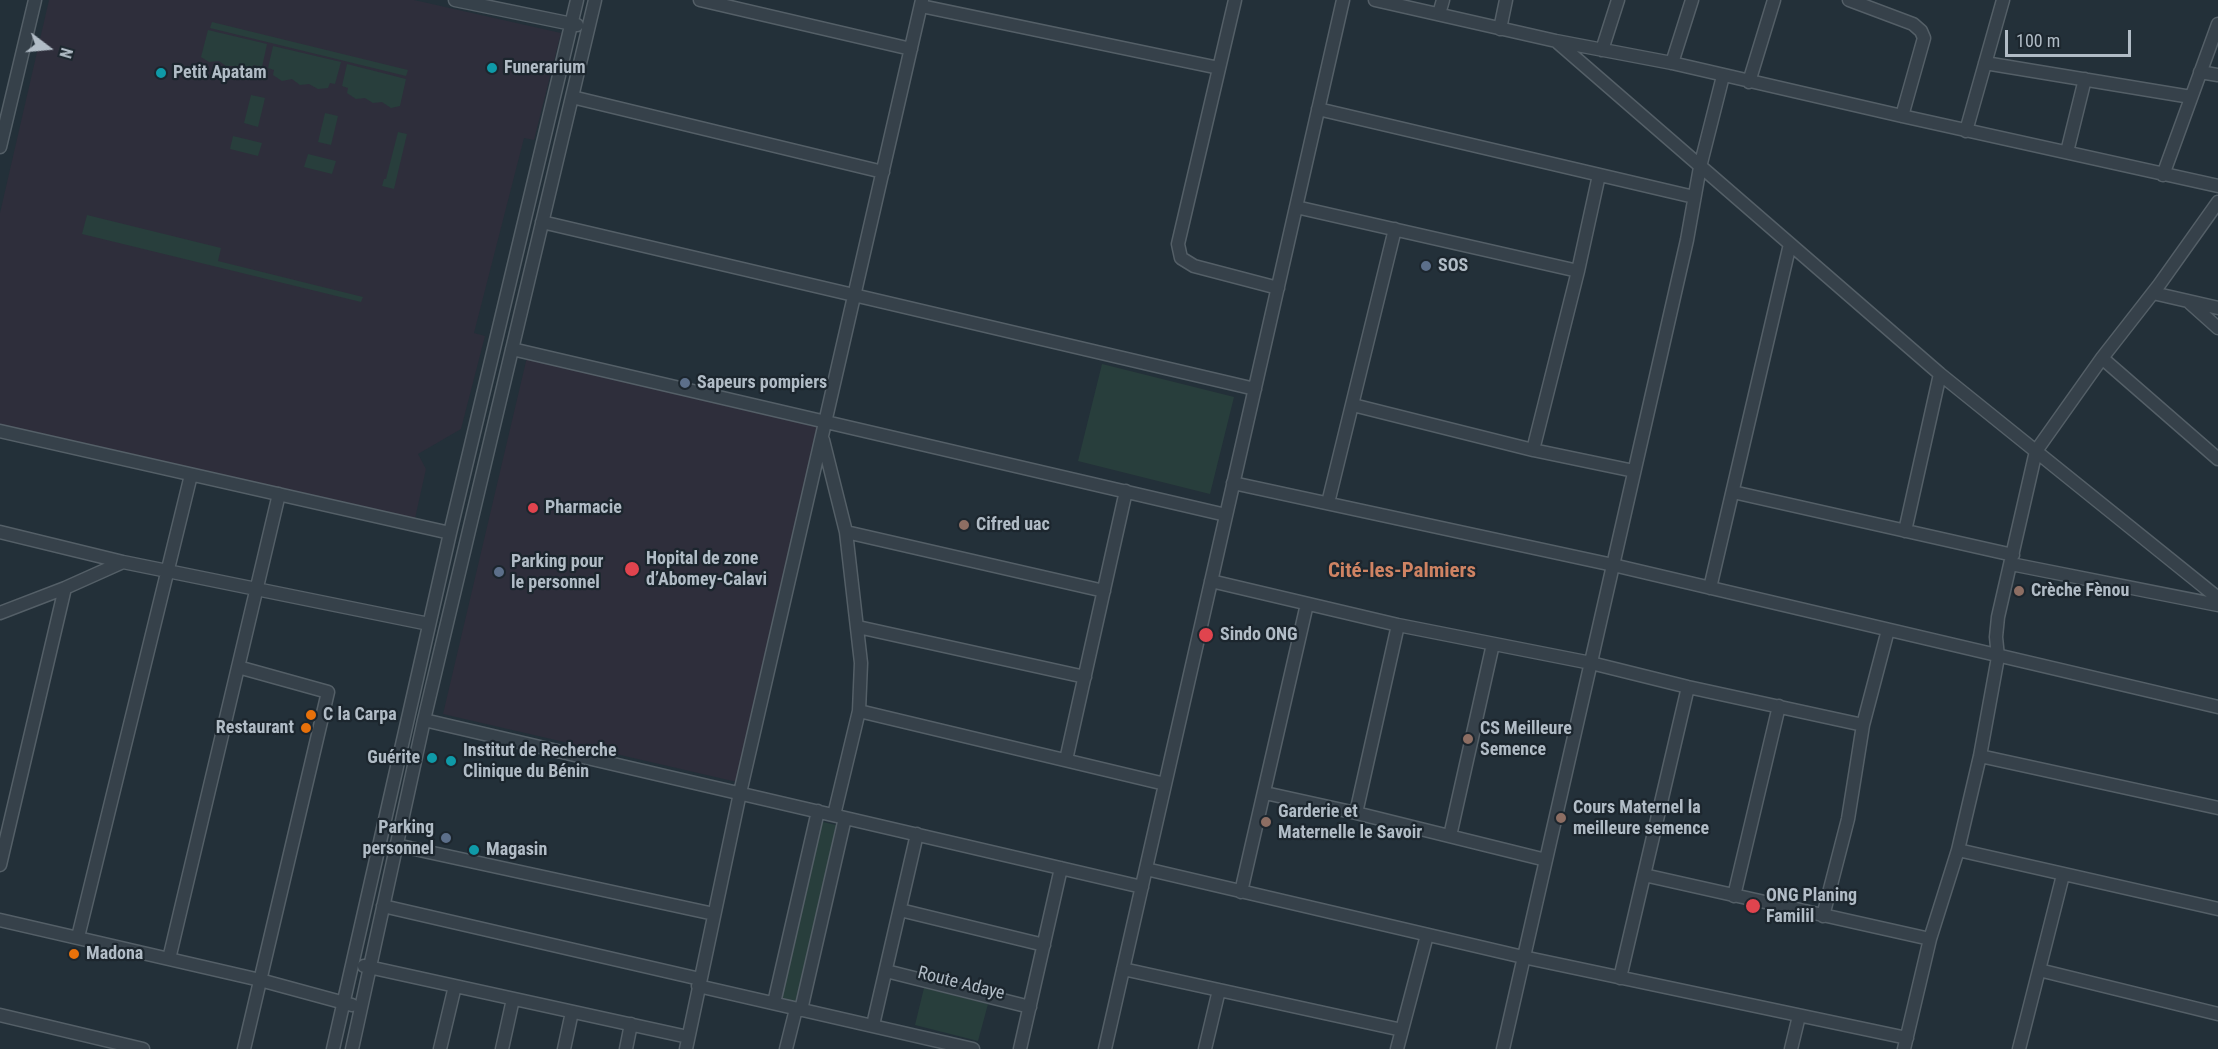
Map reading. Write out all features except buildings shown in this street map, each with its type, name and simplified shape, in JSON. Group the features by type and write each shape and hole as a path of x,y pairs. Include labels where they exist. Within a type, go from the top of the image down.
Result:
{"street":[{"path":"0,147 4,110 35,0"},
{"path":"455,0 588,27"},
{"path":"333,1049 450,533 577,0"},
{"path":"352,1049 424,720 595,0"},
{"path":"700,0 911,49"},
{"path":"1235,0 1178,244 1181,258 1194,266 1278,288"},
{"path":"1105,1049 1343,0"},
{"path":"1380,0 1556,41 1672,63 2218,186"},
{"path":"1439,14 1443,0"},
{"path":"1500,28 1506,0"},
{"path":"1602,50 1618,0"},
{"path":"1672,63 1692,0"},
{"path":"1749,82 1774,0"},
{"path":"1849,0 1868,3 1914,24 1921,31 1924,38 1902,116"},
{"path":"1966,130 2003,0"},
{"path":"352,964 631,1024 687,1043 740,794 921,3 1219,68"},
{"path":"2163,174 2218,24"},
{"path":"1556,41 1940,374 2218,598"},
{"path":"1985,63 2191,97"},
{"path":"2200,72 2218,75"},
{"path":"1506,1048 1523,957 1687,240 1700,167 1723,76"},
{"path":"2067,152 2085,80"},
{"path":"572,97 883,172"},
{"path":"1318,110 1694,196"},
{"path":"1533,450 1578,271 1599,175"},
{"path":"1146,869 1523,957 1799,1016 1906,1044 1930,939 1958,850 1980,756 1998,657 1996,637 1998,617 2036,451 2218,202"},
{"path":"1296,207 1578,271"},
{"path":"542,222 1255,389"},
{"path":"1328,503 1395,229"},
{"path":"1710,588 1790,244"},
{"path":"2153,293 2218,308"},
{"path":"2186,300 2218,328"},
{"path":"512,349 1226,515"},
{"path":"2102,358 2218,459"},
{"path":"1905,531 1940,374"},
{"path":"1353,405 1533,450 1634,471"},
{"path":"0,431 450,533"},
{"path":"786,1049 798,1009 859,711 861,663 846,532 822,436"},
{"path":"78,937 191,474"},
{"path":"1233,483 1613,565 1998,657 2218,706"},
{"path":"1066,760 1126,491"},
{"path":"1733,492 1905,531 2012,559 2218,605"},
{"path":"169,959 279,494"},
{"path":"0,532 123,562 429,624"},
{"path":"846,532 1104,591"},
{"path":"0,614 123,562"},
{"path":"1211,581 1398,625 1591,663 1688,687 1863,724"},
{"path":"0,866 65,588"},
{"path":"1241,892 1307,604"},
{"path":"1356,813 1398,625"},
{"path":"858,627 1085,677"},
{"path":"1823,916 1848,819 1863,724 1888,630"},
{"path":"1450,836 1493,644"},
{"path":"238,667 328,692 244,1049"},
{"path":"1620,978 1688,687"},
{"path":"1734,896 1779,706"},
{"path":"859,711 1165,784"},
{"path":"424,720 1142,887"},
{"path":"1980,756 2218,808"},
{"path":"1264,793 1356,813 1546,860"},
{"path":"774,1003 818,811"},
{"path":"873,1025 888,969 917,834"},
{"path":"396,845 714,914"},
{"path":"1958,850 2218,909"},
{"path":"1020,1049 1061,868"},
{"path":"2019,1049 2063,875"},
{"path":"1644,876 1930,939"},
{"path":"383,906 699,982 798,1009 973,1049"},
{"path":"900,910 1044,945"},
{"path":"0,920 260,980 361,1007"},
{"path":"1397,1049 1427,935"},
{"path":"888,969 1030,1004"},
{"path":"1123,969 1402,1030"},
{"path":"2039,970 2218,1014"},
{"path":"440,1049 454,986"},
{"path":"1205,1049 1219,990"},
{"path":"502,1049 513,999"},
{"path":"564,1049 572,1012"},
{"path":"0,1015 143,1049"},
{"path":"1791,1049 1799,1016"},
{"path":"626,1049 631,1024"}],"shaded area":[{"path":"49,0 414,0 561,33 534,140 524,138 474,333 485,336 461,429 418,454 426,469 414,523 0,428 0,213"},
{"name":"Hopital de zone d’Abomey-Calavi","path":"527,357 820,425 737,782 443,714"}],"green space":[{"path":"212,22 408,70 406,76 210,28"},
{"path":"208,30 267,44 262,67 253,65 252,70 244,71 236,66 226,66 219,61 209,62 201,57"},
{"path":"273,46 341,62 335,84 330,83 328,88 318,89 309,84 300,85 292,79 282,81 273,75 274,70 268,68"},
{"path":"347,64 406,79 400,106 391,108 382,102 373,103 365,98 356,99 347,93 348,88 342,86"},
{"path":"251,95 265,98 258,127 244,123"},
{"path":"325,113 338,116 331,145 318,142"},
{"path":"398,132 407,134 394,189 382,186 386,179"},
{"path":"233,136 262,143 258,156 230,149"},
{"path":"308,154 336,161 332,174 304,167"},
{"path":"87,215 221,248 218,261 363,297 361,302 82,234"},
{"path":"1102,364 1234,397 1210,494 1078,461"},
{"path":"819,821 840,826 799,1004 777,999"},
{"path":"924,988 988,1004 978,1041 915,1025"}],"place":[{"name":"Funerarium","path":"492,68"},
{"name":"Petit Apatam","path":"161,73"},
{"name":"SOS","path":"1426,266"},
{"name":"Sapeurs pompiers","path":"685,383"},
{"name":"Pharmacie","path":"533,508"},
{"name":"Cifred uac","path":"964,525"},
{"name":"Hopital de zone d’Abomey-Calavi","path":"632,569"},
{"name":"Parking pour le personnel","path":"499,572"},
{"name":"Crèche Fènou","path":"2019,591"},
{"name":"Sindo ONG","path":"1206,635"},
{"name":"C la Carpa","path":"311,715"},
{"name":"Restaurant","path":"306,728"},
{"name":"CS Meilleure Semence","path":"1468,739"},
{"name":"Guérite","path":"432,758"},
{"name":"Institut de Recherche Clinique du Bénin","path":"451,761"},
{"name":"Cours Maternel la meilleure semence","path":"1561,818"},
{"name":"Garderie et Maternelle le Savoir","path":"1266,822"},
{"name":"Parking personnel","path":"446,838"},
{"name":"Magasin","path":"474,850"},
{"name":"ONG Planing Familil","path":"1753,906"},
{"name":"Madona","path":"74,954"}],"district":[{"name":"Cité-les-Palmiers","path":"1402,572"}]}
